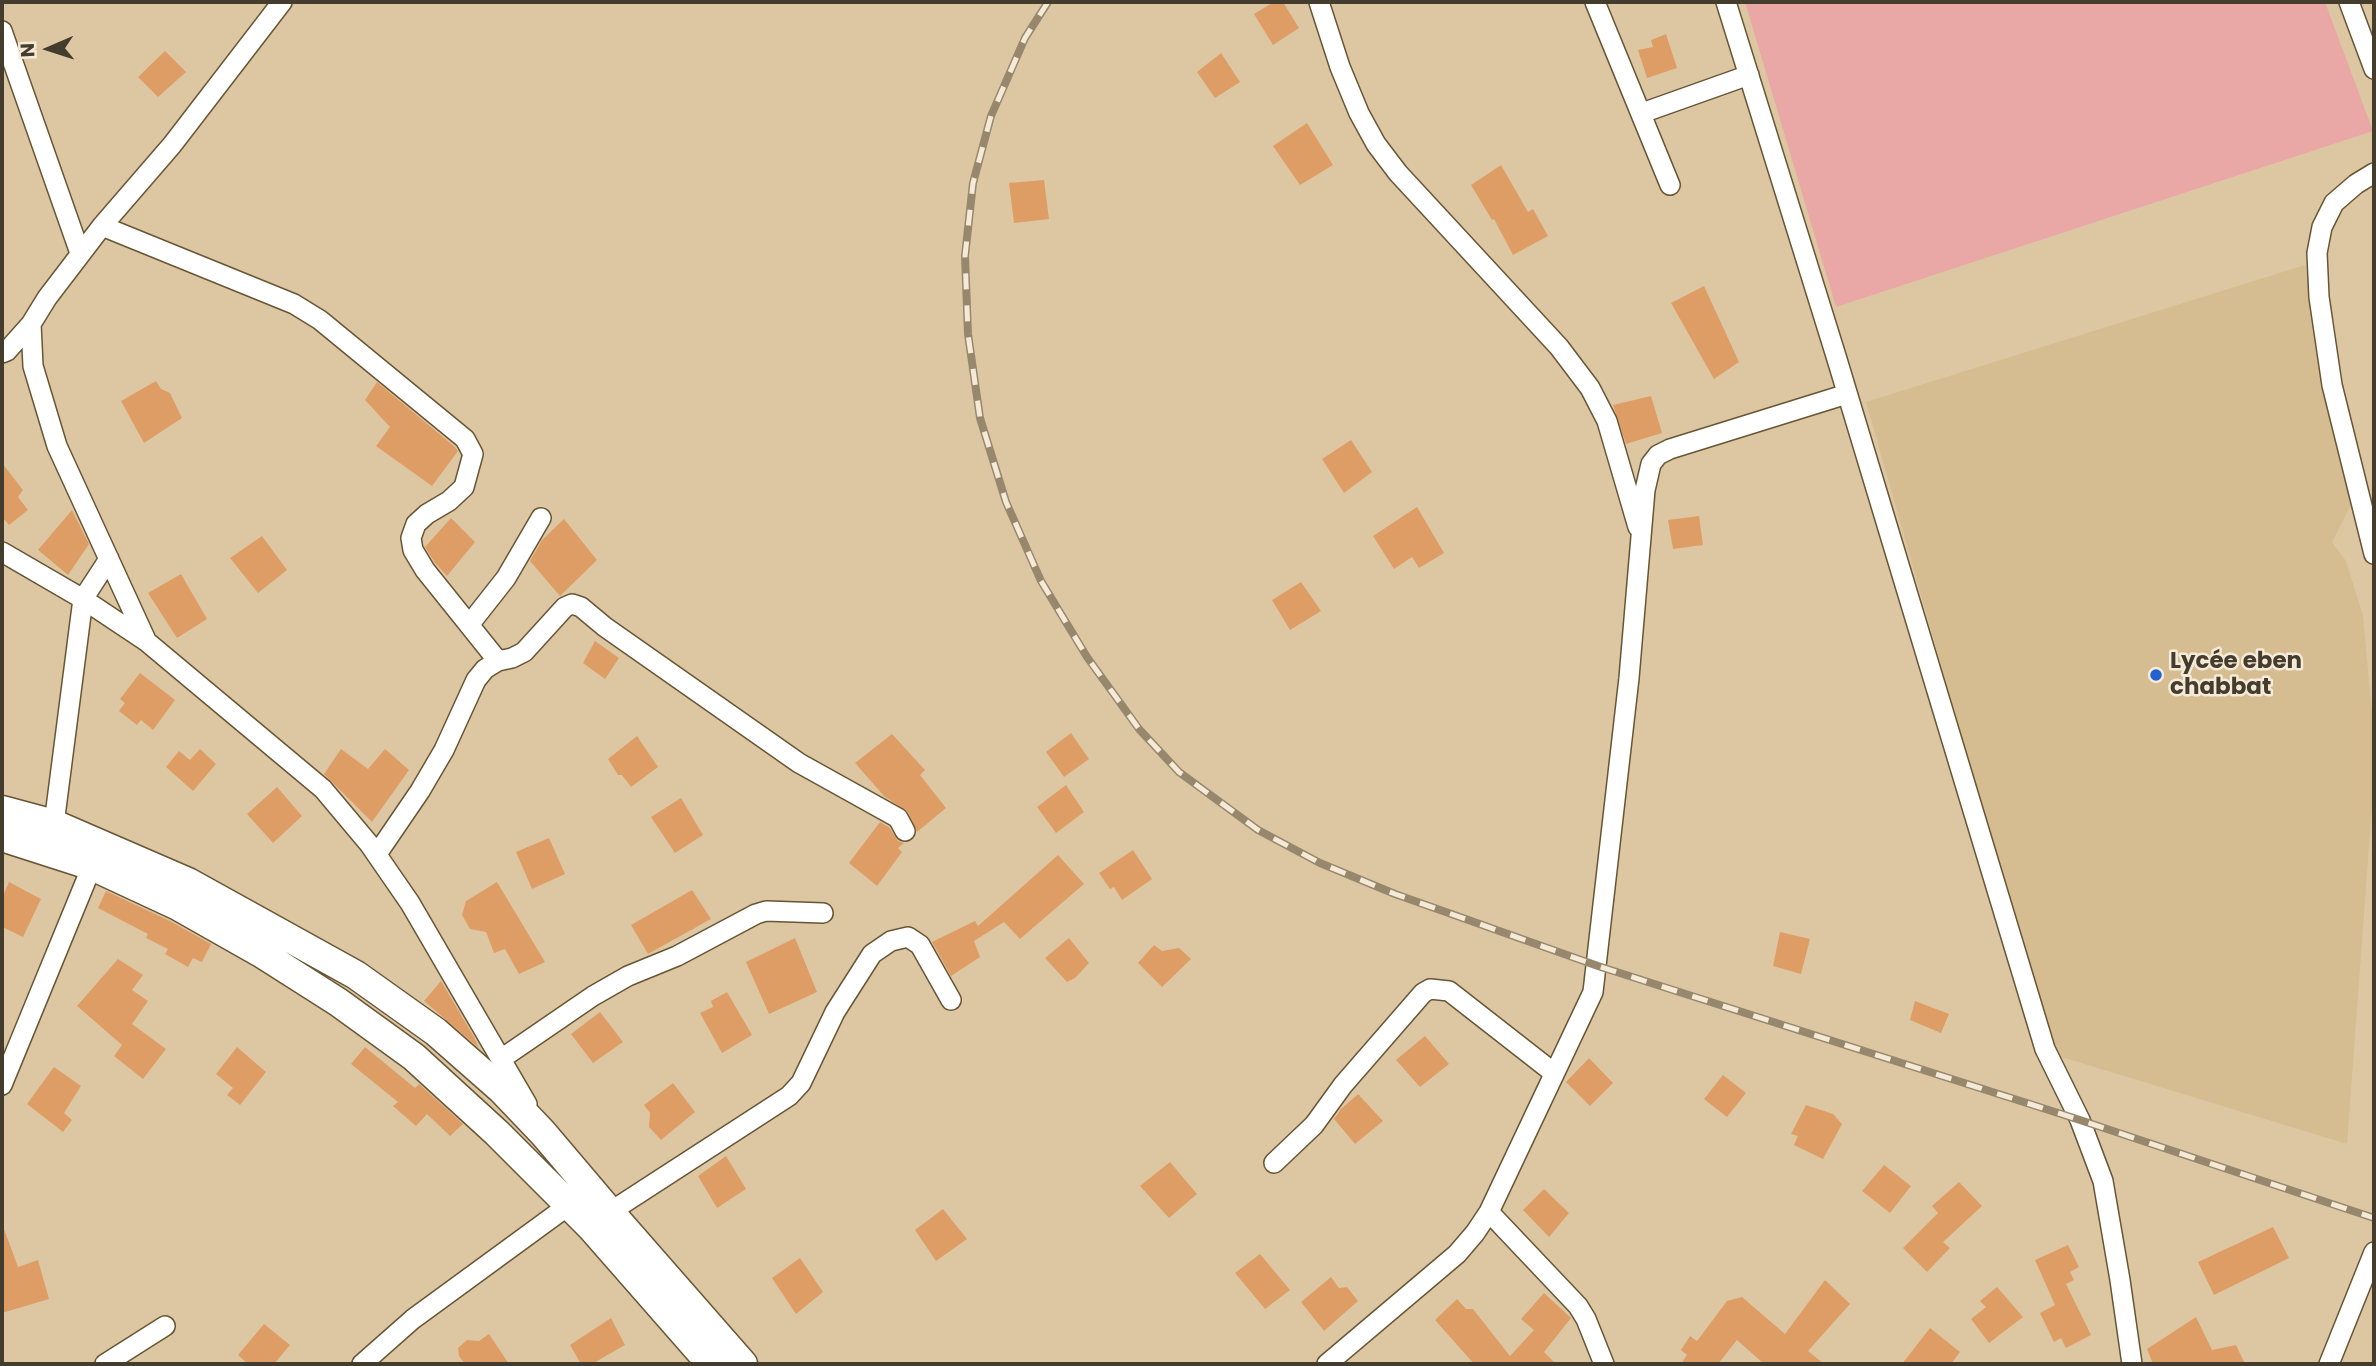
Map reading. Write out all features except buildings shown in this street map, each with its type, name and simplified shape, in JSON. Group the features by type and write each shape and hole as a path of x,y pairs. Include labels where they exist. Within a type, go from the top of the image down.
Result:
{"main road":[{"path":"2,810 92,866 190,913 261,953 414,1057 497,1133 591,1227 711,1364"},
{"path":"2,837 49,837 188,882 356,975 436,1032 502,1090 543,1133 743,1364"}],"street":[{"path":"2,353 7,351 31,324 80,253 173,145 282,2"},
{"path":"1320,2 1340,67 1359,113 1376,144 1398,173 1559,347 1590,388 1607,421 1641,538"},
{"path":"1595,2 1670,185"},
{"path":"1726,2 2045,1049 2080,1120 2103,1181 2132,1364"},
{"path":"2349,2 2374,69"},
{"path":"2,31 80,253"},
{"path":"1642,113 1749,75"},
{"path":"2374,173 2334,203 2322,227 2317,253 2319,297 2332,385 2374,554"},
{"path":"102,226 294,304 320,320 465,439 473,454 464,487 416,524 411,538 413,550 425,570 498,661"},
{"path":"31,324 33,366 57,446 146,641"},
{"path":"1327,1364 1457,1254 1489,1212 1593,992 1598,966 1641,538 1651,464 1658,455 1670,449 1847,394"},
{"path":"469,625 506,578 541,518"},
{"path":"2,552 83,598 146,641 323,789 377,854 410,903 543,1133"},
{"path":"49,837 83,598 109,559"},
{"path":"377,854 420,792 476,680 485,668 524,652 565,607 572,604 581,607 605,627 799,763 898,818 905,831"},
{"path":"2,1085 92,866"},
{"path":"501,1059 593,996 628,976 677,956 756,914 766,911 822,913"},
{"path":"610,1212 789,1096 801,1083 835,1012 872,954 891,941 908,937 920,945 951,1000"},
{"path":"1274,1163 1314,1125 1343,1085 1423,993 1430,989 1449,990 1554,1073"},
{"path":"362,1364 413,1319 569,1205"},
{"path":"1489,1212 1578,1306 1604,1364"},
{"path":"2329,1364 2374,1252"},
{"path":"105,1364 165,1326"}],"shaded area":[{"path":"1745,2 2325,2 2373,131 1836,307"},
{"name":"Lycée eben chabbat","path":"2305,265 2363,481 2332,542 2346,561 2363,616 2374,735 2374,779 2347,1144 2052,1054 1866,402"}],"railway":[{"path":"1048,2 1025,38 991,116 973,183 965,256 968,334 980,418 1006,502 1041,581 1087,657 1139,729 1179,772 1258,830 1320,863 1395,894 1598,966 2080,1120 2374,1218"}],"place":[{"name":"Lycée eben chabbat","path":"2156,675"}]}
